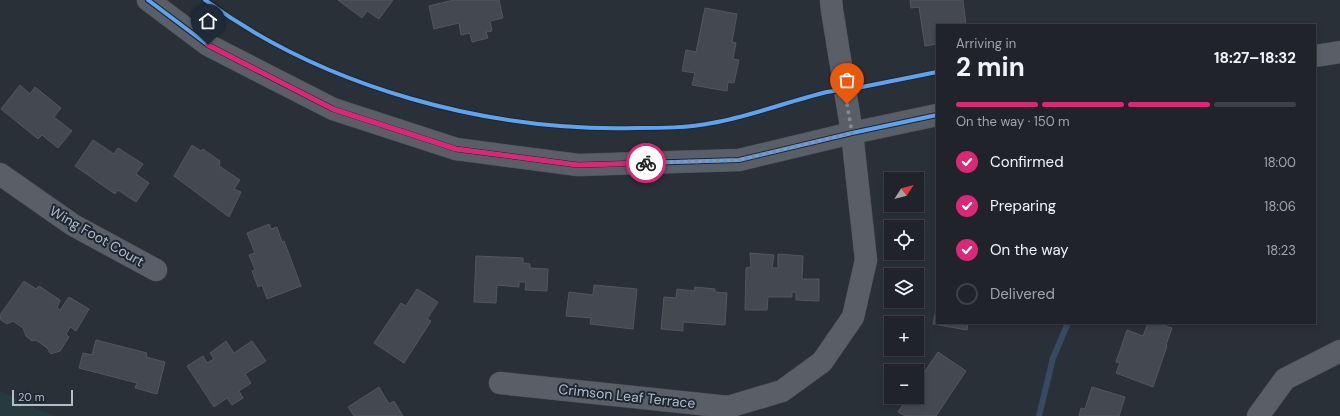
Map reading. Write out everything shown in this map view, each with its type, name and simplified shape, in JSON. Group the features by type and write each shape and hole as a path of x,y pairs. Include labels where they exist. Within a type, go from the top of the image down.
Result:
{"street":[{"path":"148,0 208,45 333,109 456,149 578,165 739,160 852,133 936,115"},
{"name":"Crimson Leaf Terrace","path":"500,383 728,407 782,391 822,362 853,317 866,260 852,133 831,0"},
{"path":"1316,56 1340,52"},
{"name":"Wing Foot Court","path":"0,174 73,225 156,270"},
{"path":"1258,416 1285,379 1340,351"}],"green space":[{"path":"0,391 28,405 55,416 0,416"}],"building":[{"path":"338,0 393,0 379,19 367,11 362,18"},
{"path":"454,0 499,0 503,18 490,21 492,31 486,32 488,38 472,42 470,33 461,35 459,23 434,29 429,6"},
{"path":"910,0 963,0 966,24 936,24 936,44 925,46 919,7 911,8"},
{"path":"705,8 737,14 732,42 736,43 733,59 739,60 734,83 728,82 727,91 692,85 695,73 682,71 686,50 696,52"},
{"path":"20,85 30,94 35,87 61,108 54,117 72,131 58,148 42,135 38,139 1,109"},
{"path":"93,140 114,154 118,148 143,164 136,174 149,183 136,202 118,190 115,194 75,166"},
{"path":"192,145 201,151 203,149 220,161 219,166 240,180 234,189 241,192 229,217 174,176"},
{"path":"269,224 271,229 277,227 282,242 284,241 301,286 267,299 262,285 258,287 252,271 255,270 249,255 255,253 247,233"},
{"path":"750,253 774,255 772,268 778,268 778,254 803,256 802,279 819,279 819,301 796,300 796,292 792,292 792,297 768,297 767,310 745,310 746,268 751,267"},
{"path":"476,256 523,258 523,263 530,264 530,268 548,269 547,291 525,290 526,282 519,282 519,287 497,285 496,303 474,302"},
{"path":"24,281 36,289 39,286 60,300 57,308 60,310 69,297 89,309 76,331 70,327 66,334 69,337 60,351 51,354 47,348 36,340 32,341 26,336 23,328 13,321 7,324 1,320 0,315"},
{"path":"594,285 637,289 633,329 590,324 591,318 566,316 569,292 593,295"},
{"path":"695,287 715,289 715,292 727,293 725,325 683,322 683,331 661,329 664,297 676,298 677,289 694,291"},
{"path":"417,289 438,302 427,319 431,321 404,363 374,343 401,303 406,306"},
{"path":"936,309 936,324 968,324 967,330 933,324"},
{"path":"1148,324 1160,324 1172,328 1153,387 1116,373 1120,363 1116,362 1127,330 1143,336"},
{"path":"96,340 147,353 146,357 165,362 157,394 135,388 137,383 79,368 83,353 92,355"},
{"path":"226,341 234,353 252,341 266,361 245,374 251,383 239,391 243,398 232,405 227,398 214,407 187,366 203,356 207,363 214,359 210,353"},
{"path":"938,352 966,371 936,416 905,416 898,412 903,404 924,404 924,373"},
{"path":"379,387 389,404 394,401 403,416 354,416 348,407"},
{"path":"1092,387 1125,397 1119,416 1079,416 1081,408 1085,409"}],"waterway":[{"path":"1039,416 1053,358 1068,324"}],"cycle path":[{"path":"148,0 208,45 333,109 456,149 578,165 739,160 852,133 936,115"},
{"path":"205,0 252,31 302,58 355,80 410,98 467,112 524,122 580,127 655,128 694,126 727,120 827,92 862,87 936,72"}],"way so far":[{"path":"646,163 739,160 852,133 847,104"}],"route":[{"path":"208,45 333,109 456,149 578,165 646,163"}]}
